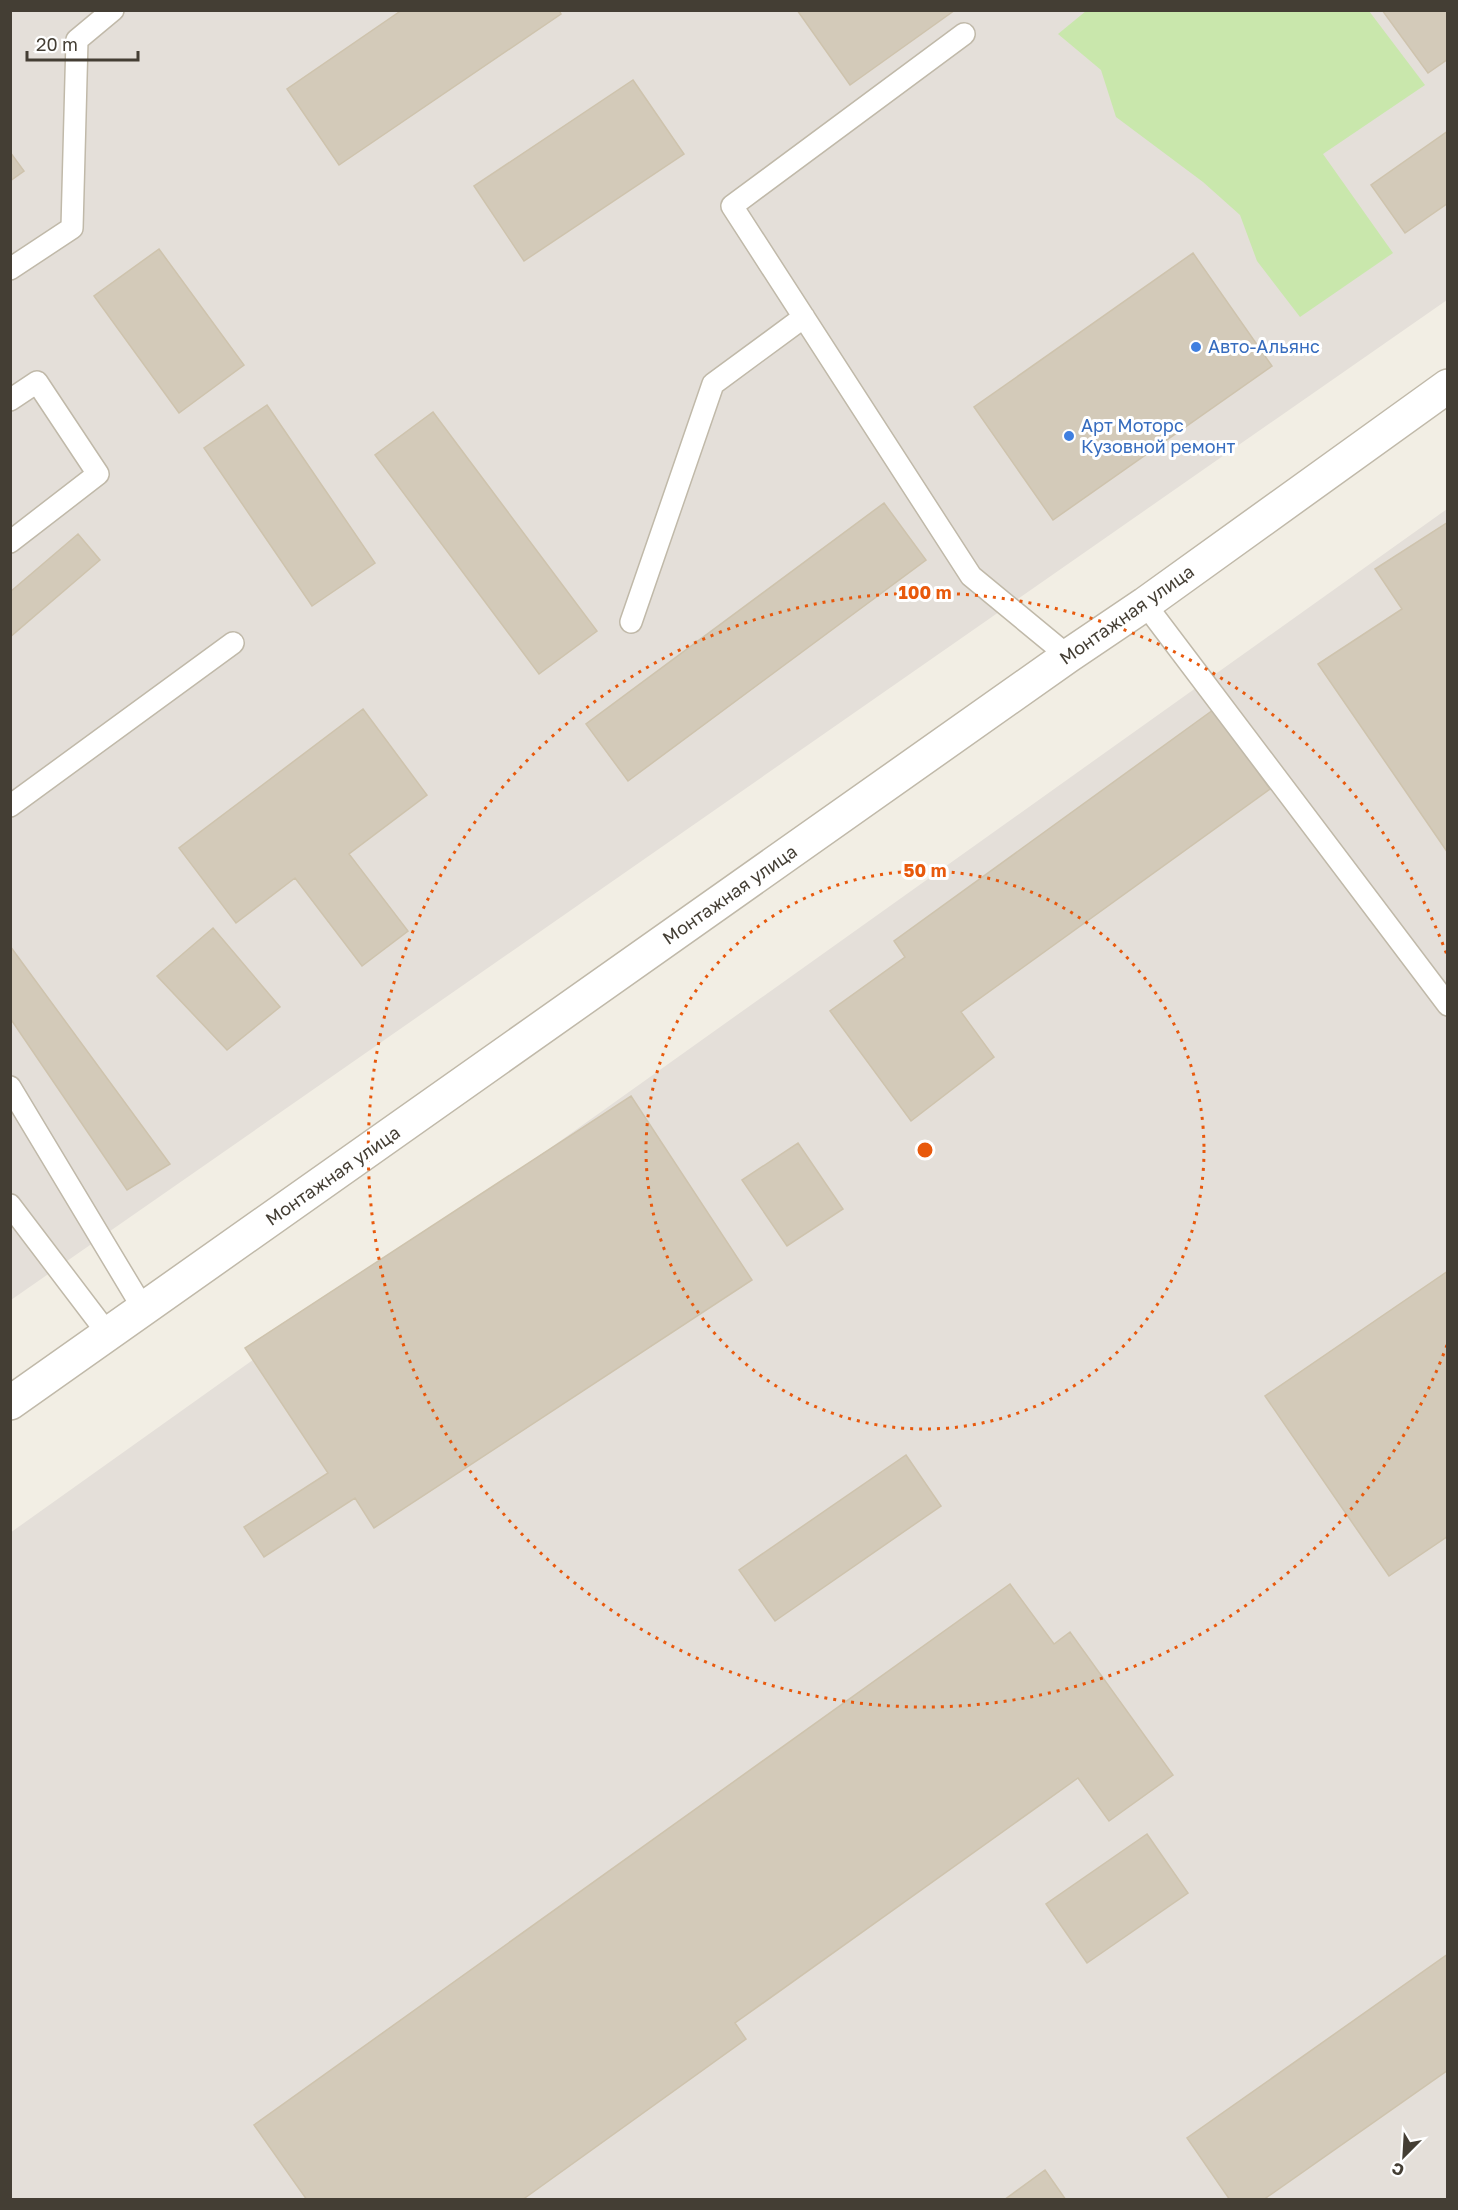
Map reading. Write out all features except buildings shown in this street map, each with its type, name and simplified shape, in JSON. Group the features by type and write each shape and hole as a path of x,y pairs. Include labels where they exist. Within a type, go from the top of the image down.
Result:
{"street":[{"name":"Монтажная улица","path":"10,1403 1068,656 1145,604 1448,386"}],"lane":[{"path":"10,269 72,228 77,40 113,10"},
{"path":"964,34 732,206 971,576 1068,656"},
{"path":"631,622 714,384 804,317"},
{"path":"10,400 37,382 98,474 10,542"},
{"path":"1145,604 1448,1005"},
{"path":"10,806 233,643"},
{"path":"10,1087 144,1310"},
{"path":"10,1205 108,1334"}],"shaded area":[{"path":"11,11 1447,11 1447,300 11,1300"},
{"path":"1447,509 1447,2199 11,2199 10,1533"}],"green space":[{"path":"1086,11 1369,11 1425,85 1323,154 1393,253 1300,317 1257,261 1240,215 1203,182 1116,117 1101,70 1058,34"}],"place":[{"name":"Авто-Альянс","path":"1196,347"},
{"name":"Арт Моторс Кузовной ремонт","path":"1069,436"}]}
